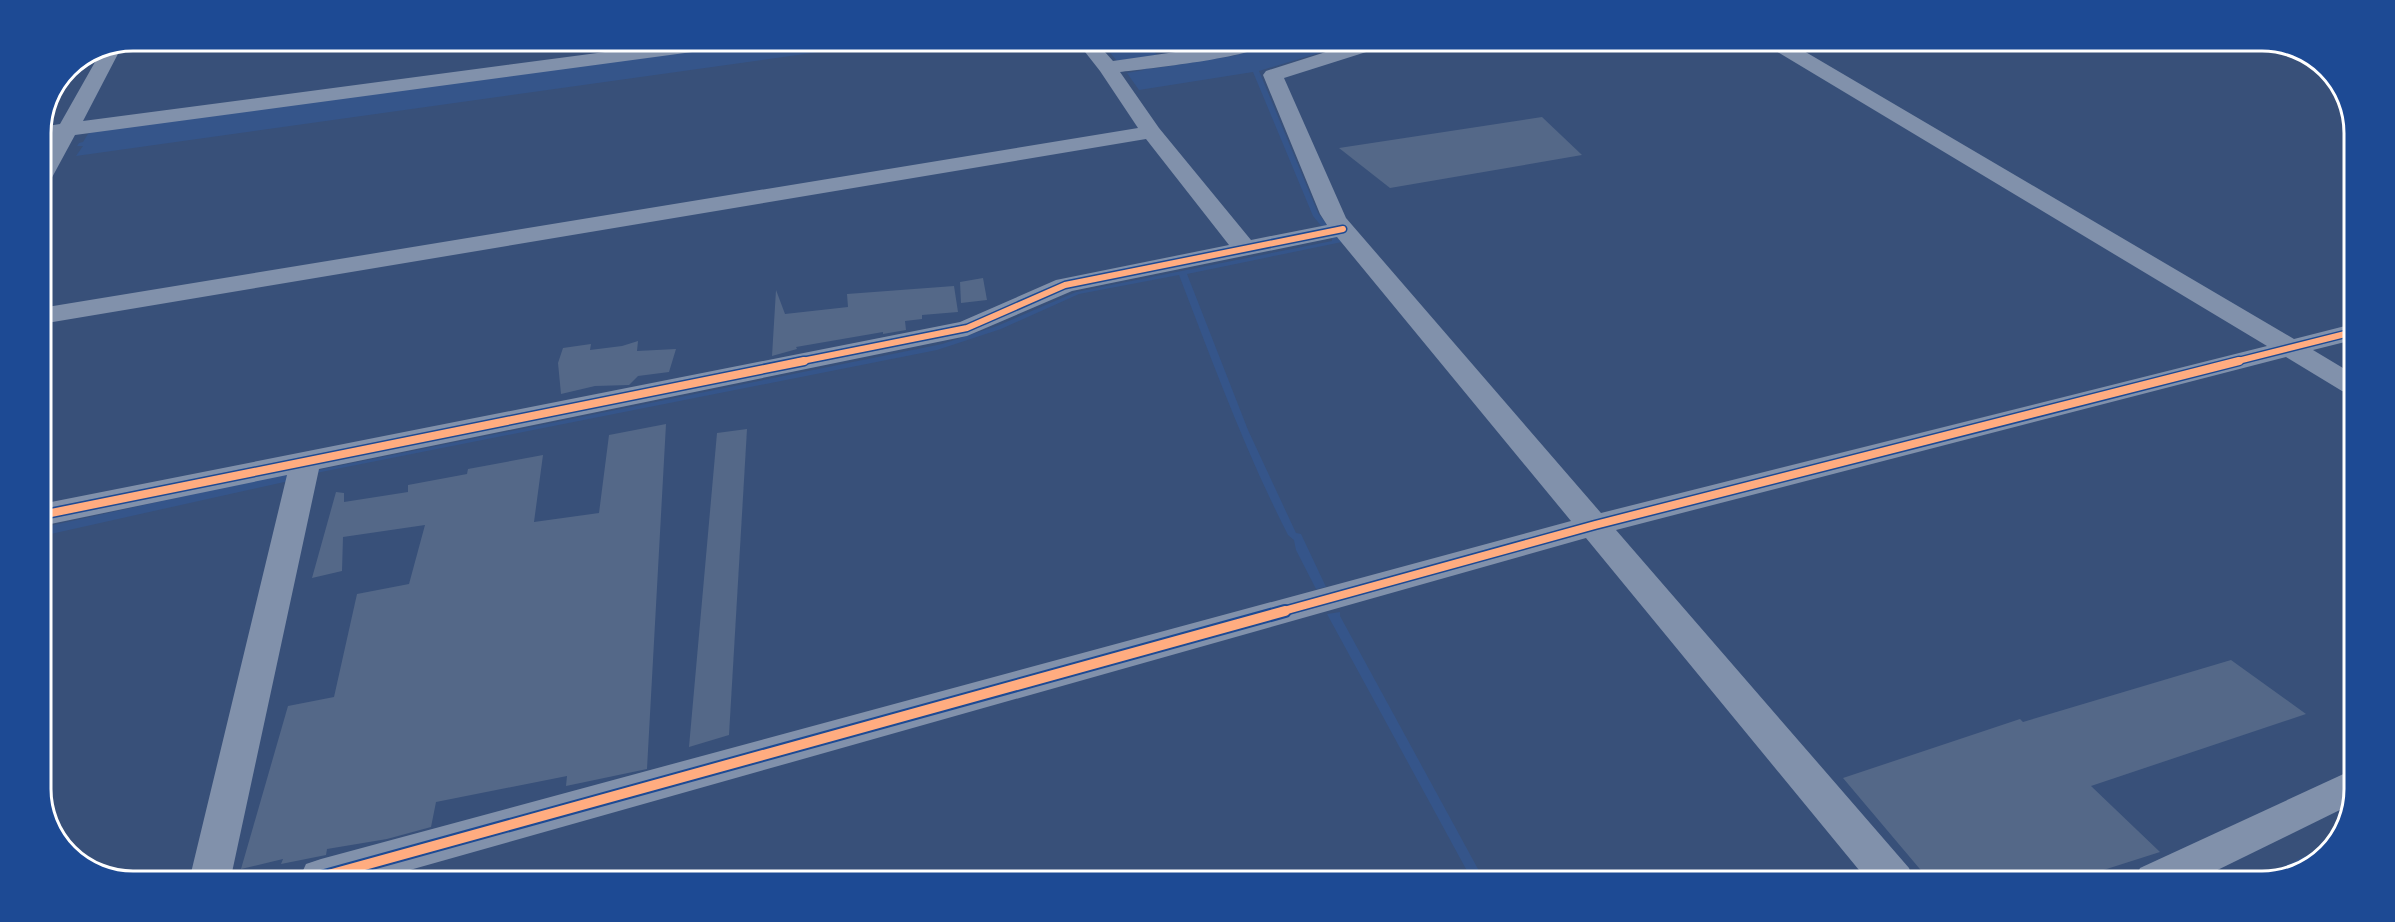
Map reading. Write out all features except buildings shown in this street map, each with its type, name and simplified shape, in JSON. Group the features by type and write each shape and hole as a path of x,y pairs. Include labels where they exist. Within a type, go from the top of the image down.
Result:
{"street":[{"path":"51,132 656,51"},
{"path":"1094,51 1108,68 1151,132 1245,249"},
{"path":"1108,68 1225,51"},
{"path":"1350,51 1273,75 1332,214 1886,871"},
{"path":"1790,51 2344,380"},
{"path":"51,160 108,55"},
{"path":"51,314 1151,132"},
{"path":"51,514 968,328 1065,285 1343,229"},
{"path":"343,871 1595,525 2344,334"},
{"path":"211,871 305,462"},
{"path":"2176,871 2344,790"}],"water":[{"path":"692,51 826,51 76,156 83,146 77,146 79,143 94,131"},
{"path":"1109,51 1154,51 1157,55 1117,61"},
{"path":"1250,51 1325,51 1259,71 1318,213 1329,227 1323,228 1313,216 1253,72 1139,90 1127,73 1148,67 1150,69 1233,56"},
{"path":"1338,237 1342,242 1187,274 1248,430 1296,533 1301,534 1326,587 1316,589 1296,550 1294,540 1288,535 1272,503 1230,406 1179,275 1079,294 1001,329 937,350 316,473 318,470 942,344 997,326 1076,292 1332,241 1332,238"},
{"path":"1340,612 1340,616 1479,871 1467,871 1327,614"},
{"path":"2315,851 2293,865 2278,869"}],"waterway":[{"path":"51,530 288,477"}],"cycle path":[{"path":"51,513 967,328 1065,285 1343,229"},
{"path":"343,871 1595,525 2344,334"}]}
